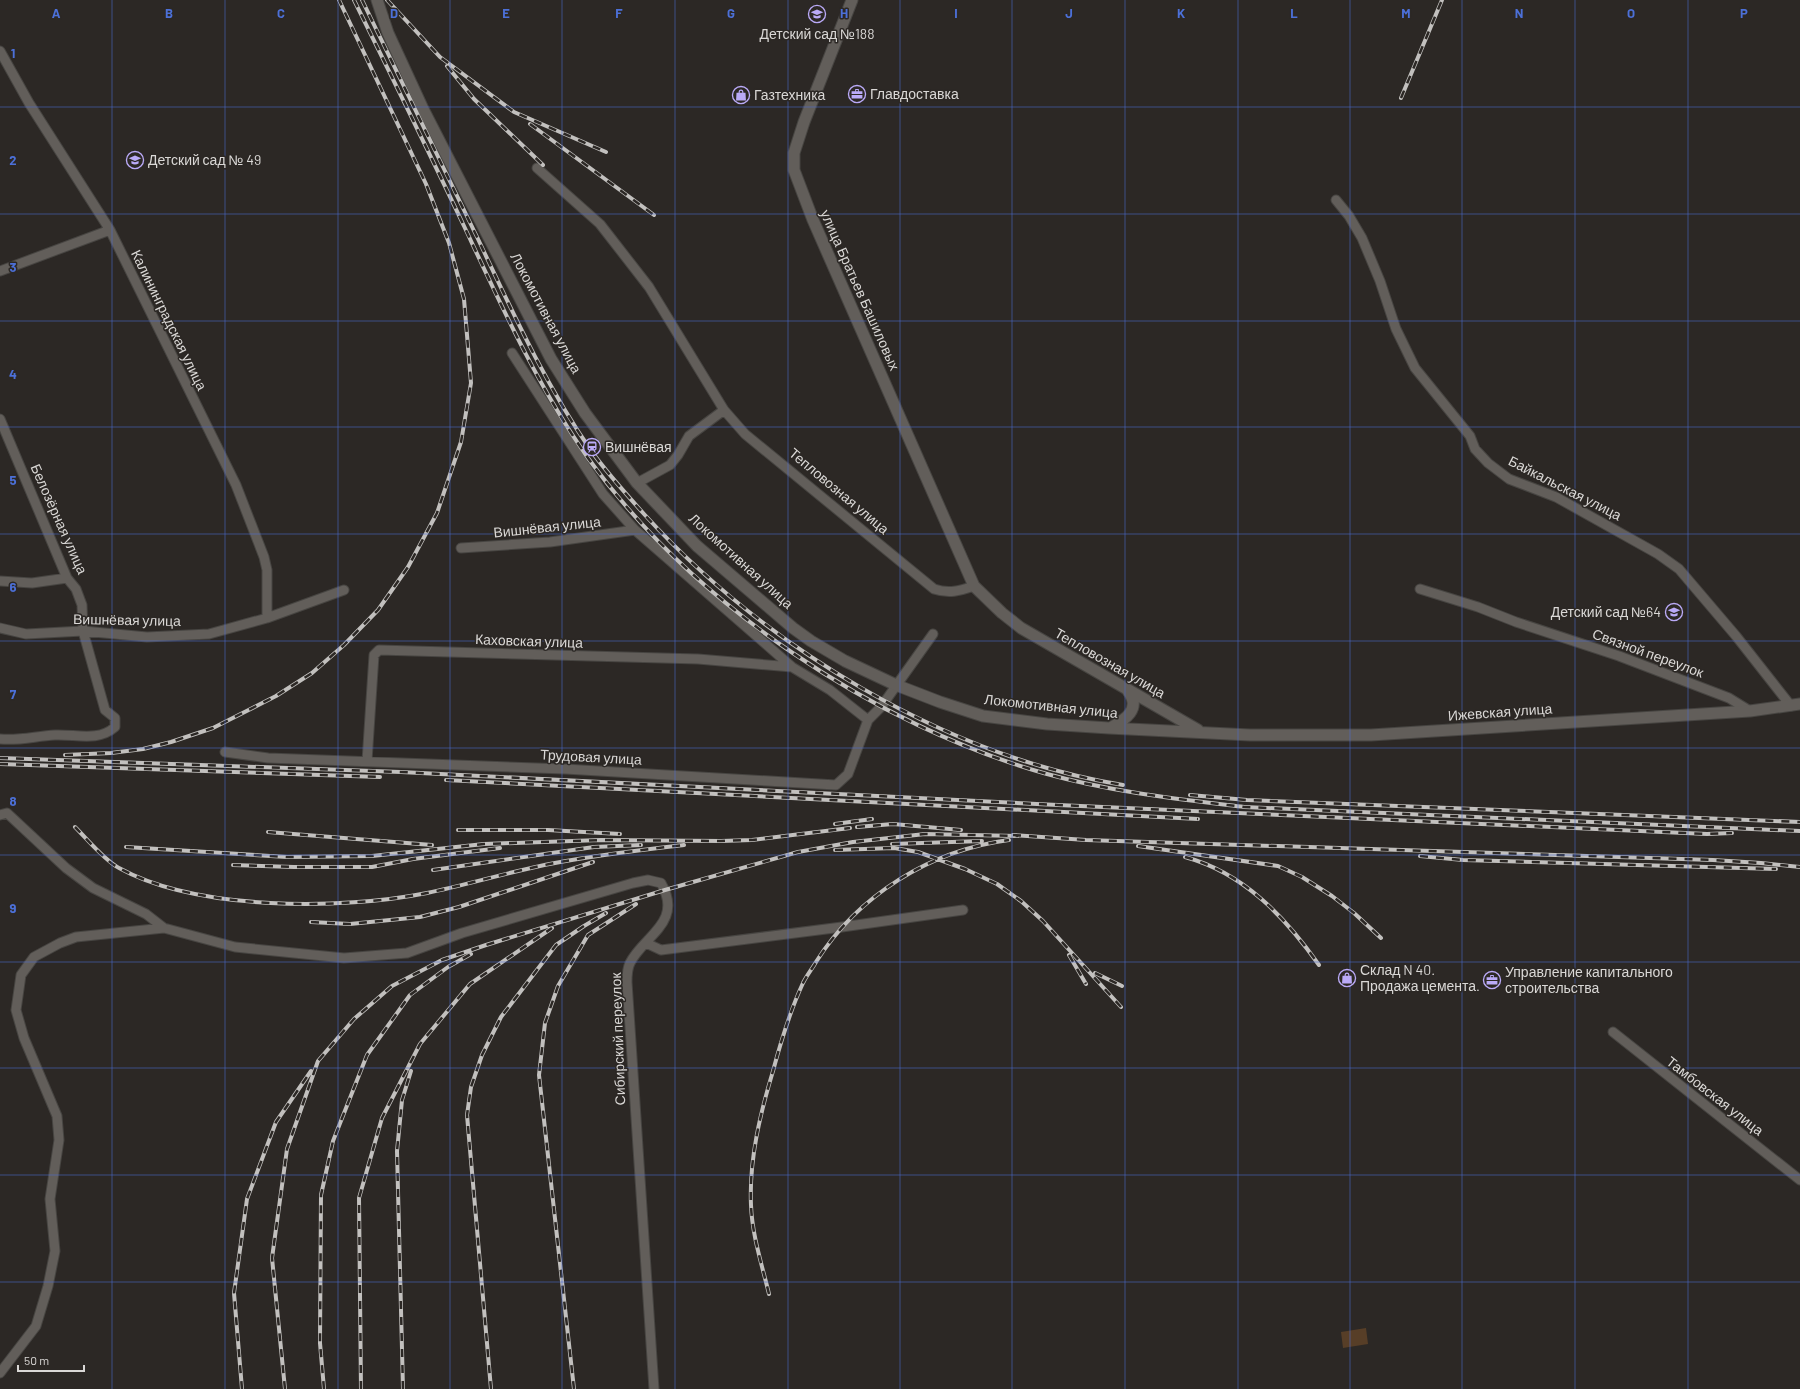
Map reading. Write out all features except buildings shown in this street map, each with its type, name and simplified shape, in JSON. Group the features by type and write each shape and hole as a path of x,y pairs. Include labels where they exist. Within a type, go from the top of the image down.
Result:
{"street":[{"name":"Локомотивная улица","path":"377,0 388,33 423,109 551,359 585,413 637,483 697,546 793,628 827,652 896,685 940,702 983,716 1047,724 1201,732"},
{"name":"улица Братьев Башиловых","path":"852,0 804,122 794,153 794,170 813,220 974,586"},
{"name":"Калининградская улица","path":"0,51 30,103 110,230 236,485 264,557 267,570 267,618"},
{"name":"Тепловозная улица","path":"537,168 600,224 650,287 724,410 745,434 934,589 946,593 957,592 974,586 1002,613 1021,628 1201,732"},
{"name":"Байкальская улица","path":"1336,200 1349,216 1362,238 1380,281 1396,329 1415,368 1470,436 1475,449 1509,479 1556,496 1658,554 1679,569 1795,705"},
{"path":"0,271 110,230"},
{"path":"512,353 603,494 635,530 792,667 830,690 868,720"},
{"path":"637,483 670,465 678,455 689,436 724,410"},
{"name":"Белозёрная улица","path":"0,419 67,578 76,589 82,605 83,632"},
{"name":"Вишнёвая улица","path":"462,548 550,542 635,530"},
{"path":"0,581 32,583 67,578"},
{"name":"Связной переулок","path":"1420,589 1478,607 1516,622 1619,656 1729,698 1750,711"},
{"name":"Вишнёвая улица","path":"0,628 26,634 83,632 146,637 209,634 267,618 344,590"},
{"path":"0,739 14,740 56,735 88,737 109,732 115,727 115,718 105,710 83,632"},
{"name":"Трудовая улица","path":"225,752 268,758 565,769 836,785 848,774 868,720 881,707 933,634"},
{"name":"Каховская улица","path":"366,761 374,655 379,650 698,660 792,667"},
{"path":"1109,728 1122,722 1131,712 1132,701 1128,691"},
{"name":"Ижевская улица","path":"1201,732 1292,736 1371,735 1750,711 1795,705"},
{"path":"4,814 66,868 88,884 146,914 164,928"},
{"name":"Сибирский переулок","path":"164,928 243,948 344,958 406,953 462,933 633,882 648,880 661,883 665,890 667,902 666,915 661,925 630,963 627,982 654,1389"},
{"path":"646,943 660,950 963,910"},
{"path":"0,1373 36,1326 48,1286 55,1251 50,1199 59,1140 57,1116 24,1038 16,1010 21,975 34,957 60,943 76,937 164,928"},
{"name":"Тамбовская улица","path":"1614,1032 1800,1180"}],"shaded area":[{"path":"1366,1328 1368,1344 1343,1348 1341,1332"}],"railway":[{"path":"65,755 111,753 143,749 171,742 213,728 276,696 312,673 344,645 378,610 408,567 437,513 461,442 471,383 464,299 449,243 426,184 339,0"},
{"path":"354,0 521,345 553,403 588,458 631,512 680,562 734,609 792,653 854,691 917,725 982,753 1047,774 1096,786 1145,794 1244,807 1800,831"},
{"path":"362,0 530,348 575,427 592,452 644,514 692,562 744,608 801,650 862,688 925,721 990,749 1056,770 1123,785"},
{"path":"387,0 440,57 514,112 606,152"},
{"path":"1401,98 1442,0"},
{"path":"447,66 474,99 543,165"},
{"path":"530,124 654,215"},
{"path":"0,758 401,772 1058,805 1707,834 1732,833"},
{"path":"0,764 380,777"},
{"path":"446,780 1198,819"},
{"path":"1190,795 1247,800 1800,822"},
{"path":"835,824 872,819"},
{"path":"857,827 893,824 961,830"},
{"path":"75,827 102,855 114,865 151,882 188,892 228,899 270,903 313,904 393,899 459,886 555,863 603,855 684,845"},
{"path":"126,847 287,857 372,856 484,844 601,840 752,840 850,828"},
{"path":"458,830 548,830 620,834"},
{"path":"268,832 432,845"},
{"path":"285,1389 272,1258 287,1149 318,1061 354,1019 392,986 442,960 486,945 665,890 798,852 853,842 925,834 1018,836"},
{"path":"1013,835 1086,840 1713,860 1800,867"},
{"path":"769,1294 753,1227 751,1205 752,1171 756,1137 768,1087 786,1026 806,977 833,938 853,916 875,897 899,880 925,865 952,854 980,845 1009,840"},
{"path":"892,844 982,841"},
{"path":"433,870 594,847 641,845"},
{"path":"1138,846 1278,866 1302,877 1332,896 1354,913 1381,938"},
{"path":"233,865 372,867 413,859 500,848"},
{"path":"835,850 894,848 918,852 965,869 997,884 1021,901 1043,921 1121,1007"},
{"path":"1420,856 1463,860 1776,869"},
{"path":"1185,857 1206,864 1226,874 1261,899 1292,930 1319,965"},
{"path":"311,922 350,924 420,917 459,907 593,862"},
{"path":"574,1389 539,1075 545,1023 558,986 588,935 636,904"},
{"path":"491,1389 467,1115 471,1087 482,1055 501,1017 556,945 606,913"},
{"path":"361,1389 359,1198 382,1118 420,1044 470,984 552,928"},
{"path":"324,1389 320,1343 321,1195 333,1141 367,1055 410,995 448,967 471,954"},
{"path":"1069,955 1086,984"},
{"path":"1095,973 1122,986"},
{"path":"242,1389 234,1293 247,1199 276,1122 311,1071"},
{"path":"403,1389 397,1151 402,1100 411,1071"}],"place":[{"name":"Детский сад №188","path":"817,14"},
{"name":"Главдоставка","path":"857,94"},
{"name":"Газтехника","path":"741,95"},
{"name":"Детский сад № 49","path":"135,160"},
{"name":"Вишнёвая","path":"592,447"},
{"name":"Детский сад №64","path":"1674,612"},
{"name":"Склад N 40. Продажа цемента.","path":"1347,978"},
{"name":"Управление капитального строительства","path":"1492,980"}]}
